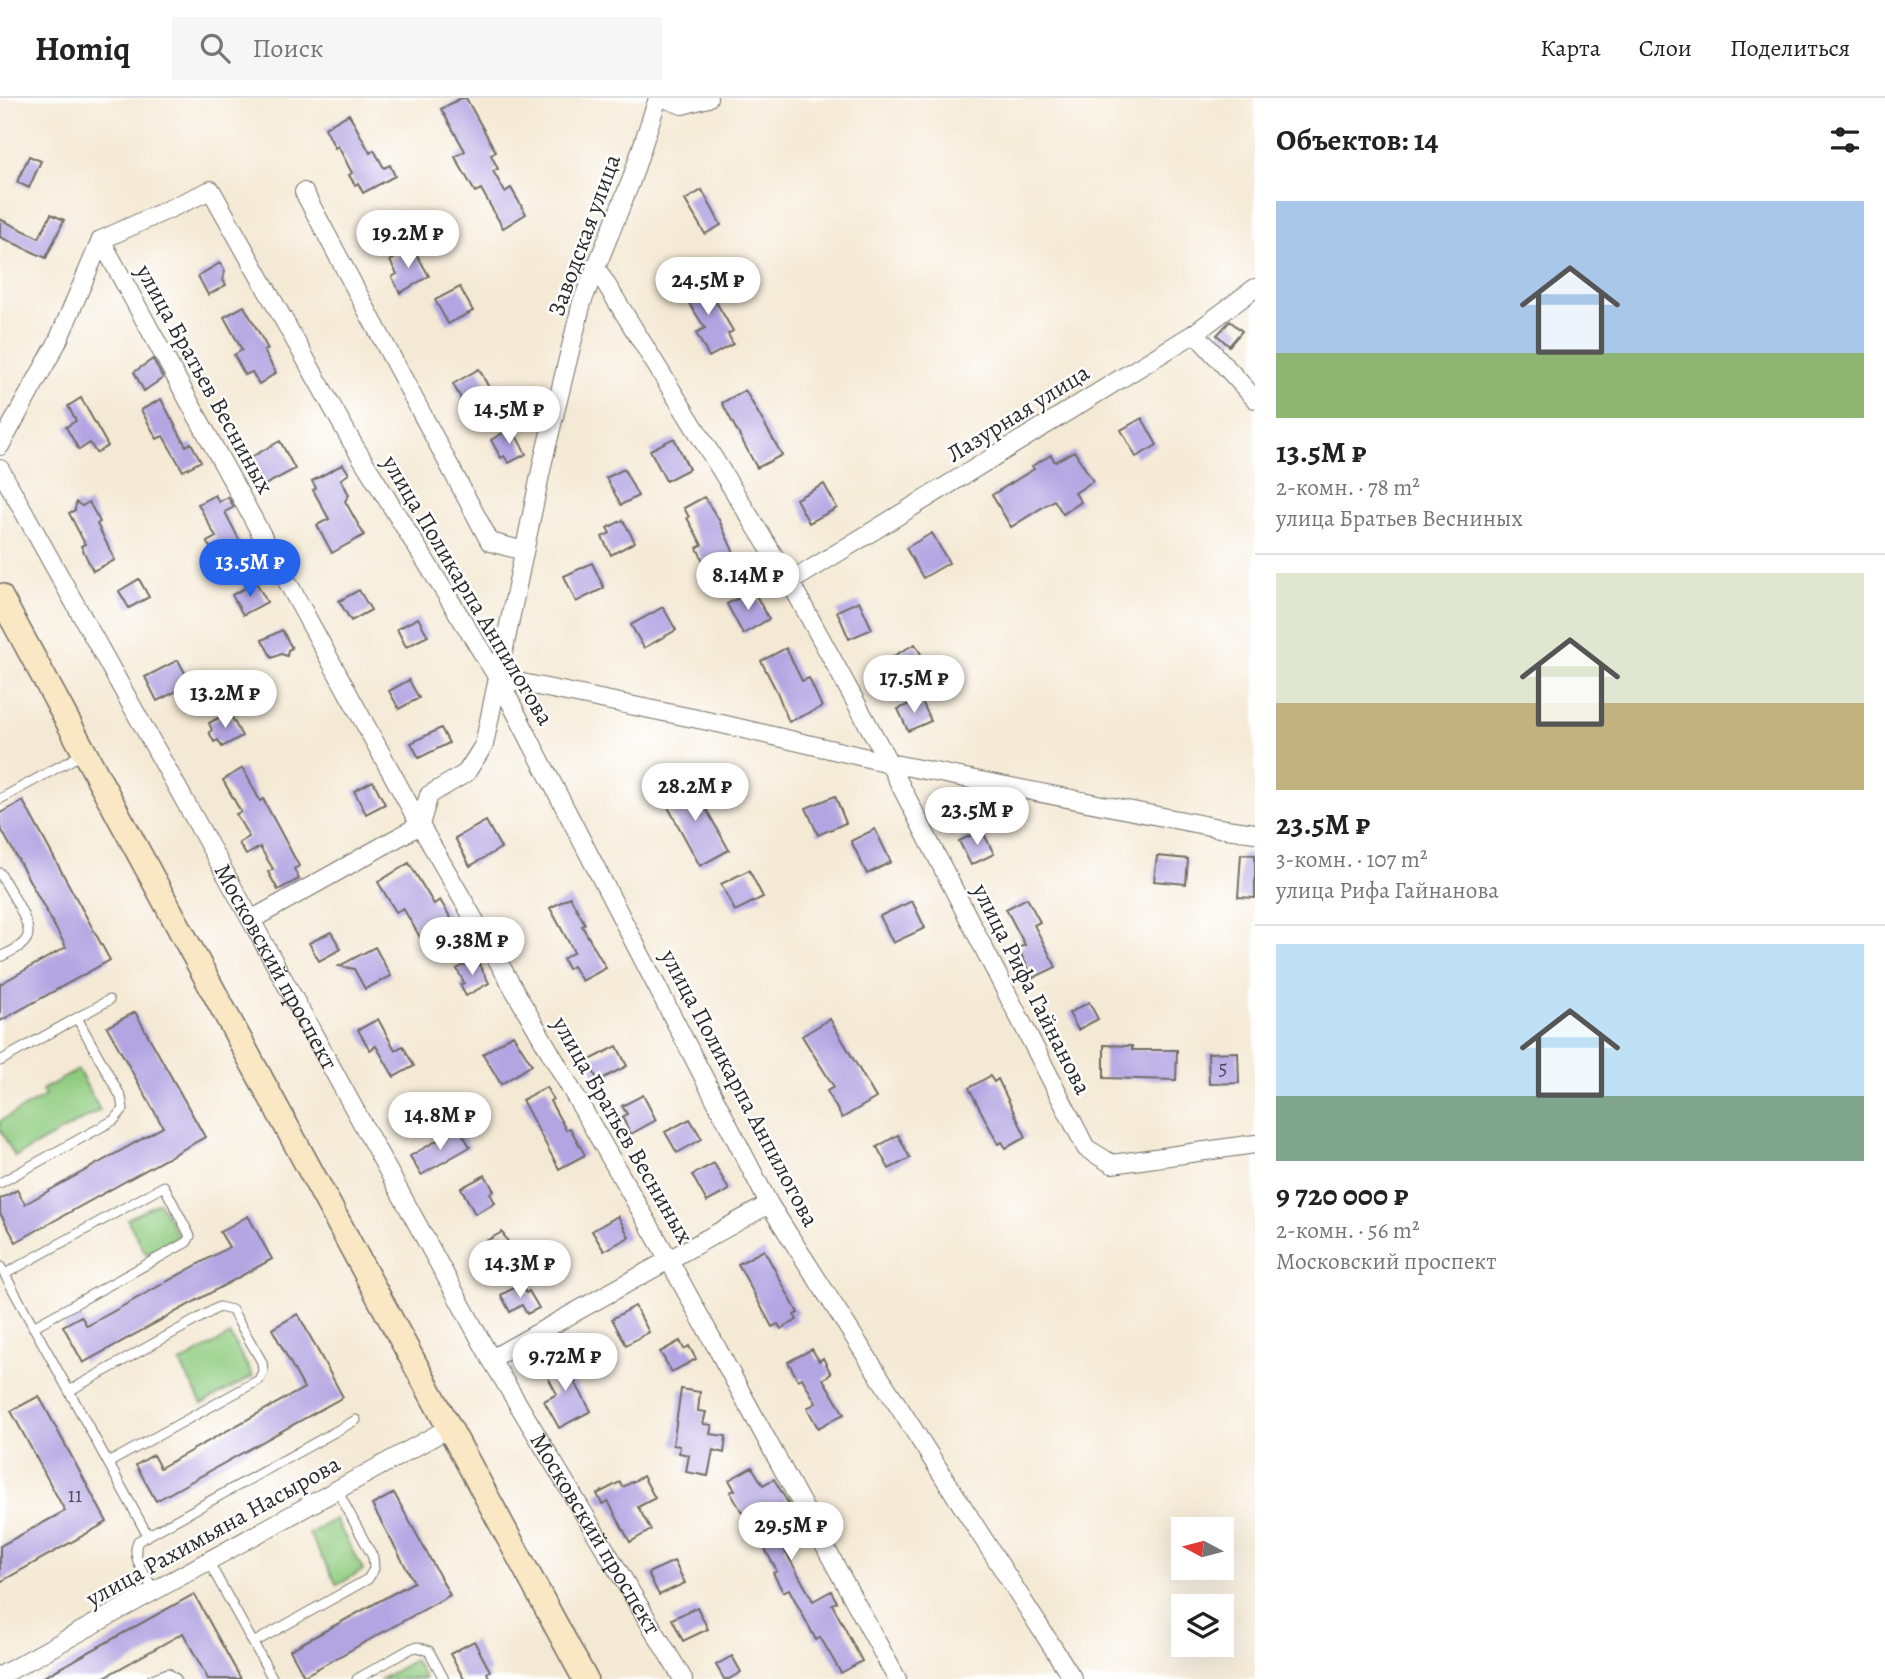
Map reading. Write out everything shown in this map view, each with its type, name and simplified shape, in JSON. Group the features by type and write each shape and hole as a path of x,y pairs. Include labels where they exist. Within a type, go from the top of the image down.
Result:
{"main road":[{"path":"0,596 585,1679"}],"street":[{"name":"Заводская улица","path":"420,825 429,795 466,773 484,745 542,461 575,329 595,266 631,181 658,98"},
{"path":"664,98 682,105 708,98"},
{"name":"улица Поликарпа Анпилогова","path":"101,240 211,190 352,444 498,678 769,1204 1073,1679"},
{"path":"304,192 490,542 524,551"},
{"path":"0,446 57,343 101,240"},
{"name":"улица Братьев Весниных","path":"101,240 420,825 669,1260 897,1679"},
{"name":"улица Рифа Гайнанова","path":"595,266 790,582 889,763 1086,1148 1112,1164 1255,1144"},
{"name":"Лазурная улица","path":"790,582 1195,333 1255,288"},
{"path":"1195,333 1255,399"},
{"name":"Московский проспект","path":"0,468 491,1359 683,1679"},
{"path":"498,678 722,724 889,763 1255,833"},
{"path":"251,920 420,825"},
{"path":"491,1359 769,1204"},
{"name":"улица Рахимьяна Насырова","path":"0,1676 449,1428"}],"lane":[{"path":"0,799 85,752"},
{"path":"0,873 27,922 29,933 20,946 0,957"},
{"path":"0,1061 109,1000"},
{"path":"0,1183 114,1119 122,1109 121,1097 78,1018"},
{"path":"33,1327 187,1242 190,1236 186,1226 164,1186 2,1270 33,1327 69,1391 148,1536"},
{"path":"69,1391 219,1307 228,1308 236,1314 262,1363 263,1371 259,1380 108,1463"},
{"path":"155,1591 135,1552 138,1541 356,1420"},
{"path":"253,1643 368,1579 372,1574 373,1557 337,1490"},
{"path":"208,1561 273,1679"},
{"path":"356,1679 418,1647 429,1651 444,1679"},
{"path":"152,1679 168,1673 176,1679"}],"green space":[{"path":"78,1070 100,1110 15,1157 0,1129 0,1121 45,1096 42,1090"},
{"path":"159,1202 178,1236 146,1254 127,1219"},
{"path":"230,1335 253,1376 202,1404 180,1363"},
{"path":"335,1519 363,1570 337,1585 309,1534"},
{"path":"414,1660 425,1679 381,1679"}],"building":[{"path":"466,98 496,152 491,155 498,169 493,171 505,192 511,188 526,214 503,228 481,189 475,192 455,157 465,151 441,109"},
{"path":"349,114 370,153 374,150 384,168 390,165 395,176 363,193 358,183 355,185 349,175 352,173 325,128"},
{"path":"29,156 41,161 29,188 17,182"},
{"path":"702,190 721,225 705,234 685,200"},
{"path":"51,214 64,220 46,258 0,237 0,219 39,238"},
{"path":"413,248 429,276 400,293 392,277 397,274 390,261"},
{"path":"220,263 225,271 223,280 226,285 208,295 198,276"},
{"path":"701,276 733,331 728,334 733,344 709,357 696,333 705,328 680,289"},
{"path":"460,287 473,311 448,324 435,300"},
{"path":"244,306 268,349 264,351 276,373 259,384 252,372 245,375 234,355 242,350 224,317"},
{"path":"1230,321 1242,331 1229,346 1217,335"},
{"path":"153,359 163,378 144,391 134,372"},
{"path":"479,369 494,397 468,411 453,384"},
{"path":"745,390 782,455 757,468 722,403"},
{"path":"81,398 108,446 96,453 90,443 79,450 66,427 76,421 68,406"},
{"path":"161,399 186,446 191,443 201,461 183,471 163,436 157,439 141,410"},
{"path":"1142,418 1157,445 1136,457 1121,430"},
{"path":"512,428 526,454 509,463 504,456 501,458 491,440"},
{"path":"674,438 689,469 666,481 650,450"},
{"path":"280,441 295,469 263,486 248,459"},
{"path":"1074,451 1093,481 1075,493 1081,502 1063,514 1054,500 1011,527 992,495 1051,455 1055,462"},
{"path":"343,464 349,474 341,479 349,495 345,501 364,535 332,553 317,525 329,519 313,490 316,488 312,481"},
{"path":"624,469 638,496 621,505 606,478"},
{"path":"824,484 837,508 809,523 796,499"},
{"path":"215,495 219,502 228,497 234,507 225,512 244,549 219,563 207,542 216,537 198,504"},
{"path":"704,497 719,520 738,562 710,576 697,548 702,545 684,508"},
{"path":"76,502 82,506 89,502 115,560 93,571 81,546 85,544 69,513 75,510"},
{"path":"623,520 635,542 611,555 602,537 610,533 607,528"},
{"path":"932,533 949,563 923,578 906,548"},
{"path":"592,563 604,588 576,602 564,576"},
{"path":"139,579 149,597 129,608 119,591"},
{"path":"256,582 267,602 243,615 232,595"},
{"path":"359,590 371,610 351,621 339,601"},
{"path":"753,590 769,619 743,634 727,604"},
{"path":"859,601 872,629 849,639 837,611"},
{"path":"663,607 676,630 644,648 631,625"},
{"path":"418,618 428,636 406,647 397,629"},
{"path":"282,630 292,648 288,650 287,656 281,654 272,658 262,640"},
{"path":"915,644 933,675 913,694 894,667 897,666 892,657"},
{"path":"786,648 802,681 809,678 822,707 789,722 761,661"},
{"path":"178,660 191,684 157,701 145,677"},
{"path":"409,680 419,698 399,709 389,691"},
{"path":"921,699 931,721 908,731 898,709"},
{"path":"229,712 242,736 222,747 218,740 214,742 209,732 212,730 209,723"},
{"path":"441,728 449,743 419,758 411,743"},
{"path":"243,768 299,866 294,869 299,879 278,890 268,872 273,869 260,847 246,855 239,843 249,837 236,814 241,812 223,780"},
{"path":"690,780 729,850 700,866 662,796"},
{"path":"373,781 385,804 366,814 354,791"},
{"path":"835,796 846,823 818,835 806,808"},
{"path":"23,801 110,960 0,1021 0,984 66,947 0,827 0,813"},
{"path":"486,821 501,848 470,866 455,838"},
{"path":"875,829 891,862 867,874 851,841"},
{"path":"982,830 994,854 971,865 959,841"},
{"path":"1241,854 1255,855 1255,898 1238,897"},
{"path":"1157,856 1188,859 1186,884 1154,881"},
{"path":"409,863 434,904 440,900 458,930 427,949 403,908 396,912 378,882"},
{"path":"749,870 763,897 735,911 721,884"},
{"path":"570,897 585,924 582,926 606,968 582,981 573,966 568,969 563,959 574,952 550,908"},
{"path":"1027,898 1040,922 1034,925 1056,967 1033,978 1018,948 1025,945 1006,909"},
{"path":"912,901 925,928 893,943 880,916"},
{"path":"331,932 341,949 319,961 309,943"},
{"path":"375,947 391,976 365,989 354,969 339,966"},
{"path":"476,958 489,983 466,996 460,985 464,983 457,969"},
{"path":"1089,1002 1098,1019 1078,1030 1069,1013"},
{"path":"135,1012 205,1137 16,1242 0,1213 0,1199 17,1190 25,1204 163,1127 107,1027"},
{"path":"378,1019 395,1050 403,1046 414,1066 394,1077 376,1046 370,1050 358,1030"},
{"path":"830,1019 876,1098 842,1118 827,1091 834,1087 802,1036"},
{"path":"513,1035 532,1065 501,1084 483,1054"},
{"path":"1104,1045 1132,1046 1132,1050 1177,1050 1176,1080 1104,1078"},
{"path":"617,1046 627,1066 598,1081 588,1061"},
{"path":"1238,1052 1239,1083 1209,1084 1208,1053"},
{"path":"990,1076 994,1082 998,1079 1026,1137 1006,1148 1002,1142 998,1144 969,1088"},
{"path":"546,1087 553,1099 550,1101 566,1130 570,1128 585,1155 559,1169 522,1100"},
{"path":"643,1095 656,1120 631,1134 622,1117 627,1114 622,1106"},
{"path":"690,1119 702,1139 677,1153 665,1132"},
{"path":"459,1128 470,1147 421,1175 410,1156"},
{"path":"898,1135 910,1158 889,1169 877,1147"},
{"path":"714,1163 729,1190 707,1202 692,1175"},
{"path":"485,1175 494,1191 490,1193 495,1203 475,1214 461,1188"},
{"path":"248,1216 272,1259 83,1363 63,1326 81,1316 87,1326 229,1247 220,1232"},
{"path":"618,1216 629,1237 604,1251 592,1231"},
{"path":"502,1232 514,1252 492,1264 481,1244"},
{"path":"764,1250 798,1313 794,1315 797,1320 781,1329 778,1324 772,1327 738,1264"},
{"path":"521,1284 526,1293 529,1291 539,1308 527,1314 522,1305 510,1312 501,1295"},
{"path":"635,1306 649,1332 626,1345 612,1319"},
{"path":"298,1314 343,1397 156,1501 136,1465 153,1455 160,1468 304,1388 272,1329"},
{"path":"680,1341 684,1349 689,1346 696,1359 672,1372 660,1352"},
{"path":"812,1349 819,1361 823,1358 831,1374 823,1379 844,1414 818,1428 807,1408 816,1403 802,1378 798,1380 788,1362"},
{"path":"568,1355 578,1374 572,1377 591,1411 559,1428 544,1401 557,1394 543,1368"},
{"path":"681,1389 700,1392 698,1411 706,1412 703,1424 712,1425 710,1434 726,1436 724,1453 713,1450 708,1476 686,1472 689,1455 679,1453 680,1446 673,1445"},
{"path":"39,1396 107,1522 0,1582 0,1546 65,1511 11,1411"},
{"path":"752,1467 763,1485 774,1479 796,1519 793,1521 797,1529 791,1532 795,1540 783,1547 813,1601 831,1591 837,1602 832,1604 862,1661 841,1673 820,1637 816,1640 789,1589 783,1592 773,1573 777,1571 745,1513 743,1514 730,1492 735,1490 729,1480"},
{"path":"643,1476 655,1498 638,1507 651,1530 630,1542 608,1501 602,1504 597,1494 620,1482 623,1487"},
{"path":"394,1493 450,1595 304,1676 290,1650 414,1582 372,1505"},
{"path":"674,1561 685,1583 659,1595 648,1573"},
{"path":"194,1594 241,1679 208,1679 183,1633 101,1679 40,1679"},
{"path":"697,1607 708,1629 683,1641 672,1619"},
{"path":"474,1641 490,1671 487,1673 490,1679 464,1679 450,1654"},
{"path":"732,1656 741,1672 724,1679 716,1665"}]}
